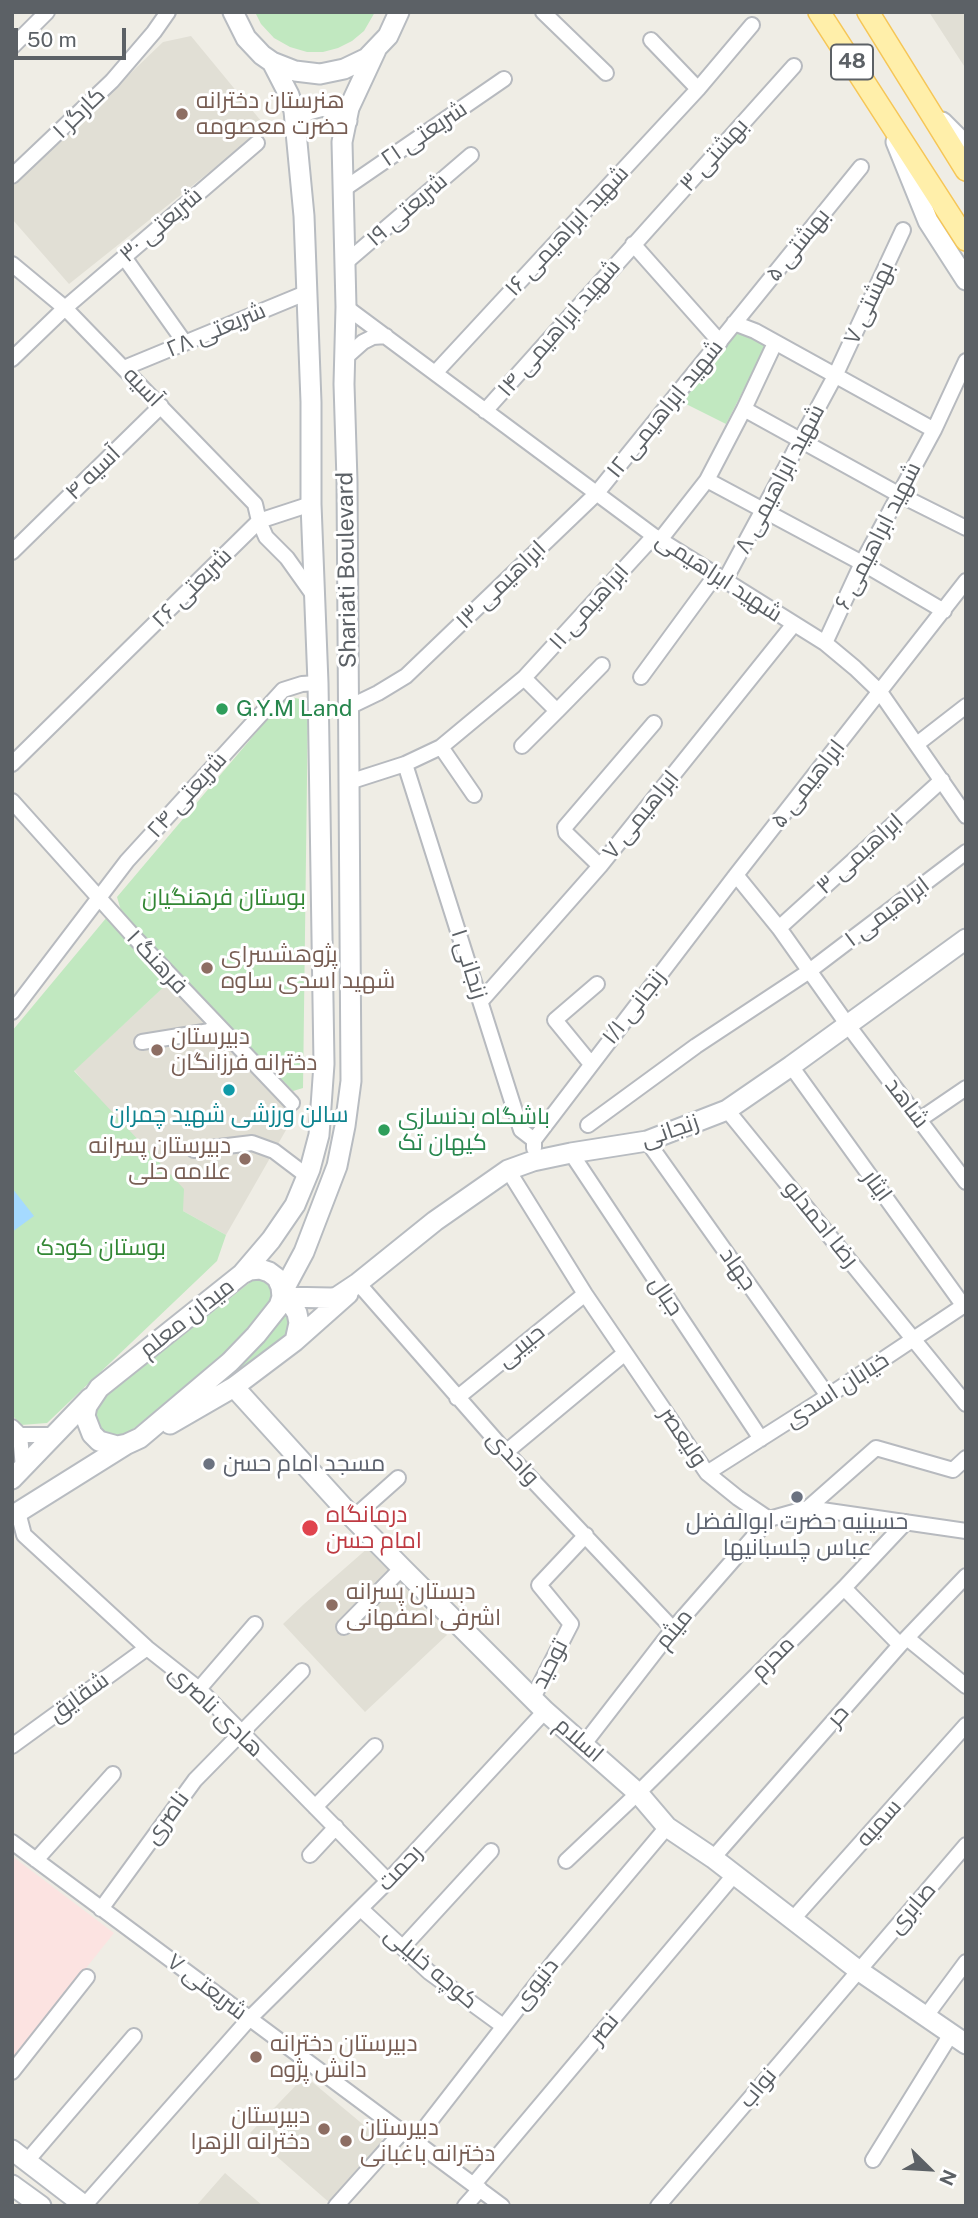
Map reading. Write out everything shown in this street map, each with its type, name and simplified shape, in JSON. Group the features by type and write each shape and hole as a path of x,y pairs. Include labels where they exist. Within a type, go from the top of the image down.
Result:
{"main road":[{"path":"220,12 236,20 253,47 272,62 295,71 320,74 344,69 367,58 388,36 402,15"},
{"name":"48","path":"819,12 966,240"},
{"name":"48","path":"868,12 966,170"},
{"name":"Shariati Boulevard","path":"282,1295 304,1252 337,1166 351,1081 346,307 342,142 349,108 376,50"},
{"name":"Shariati Boulevard","path":"242,1274 271,1240 289,1213 307,1176 319,1136 324,1064 308,292 295,119 289,95 272,62"},
{"path":"920,98 966,146"},
{"path":"295,119 308,110 323,106 332,109 347,121"},
{"path":"883,112 928,220 966,280"},
{"name":"زنجانی","path":"358,1283 435,1221 508,1170 533,1161 571,1153 647,1142 727,1110 966,939"},
{"path":"304,1252 302,1282 322,1297"},
{"name":"میدان معلم","path":"17,1474 99,1388 242,1274 260,1269 269,1272 277,1278 282,1295"},
{"path":"282,1295 337,1297 358,1283"},
{"path":"91,1398 85,1416 92,1434 107,1445 117,1446 133,1441 180,1420 234,1387 295,1341 358,1283"},
{"path":"282,1295 297,1313 299,1323 295,1341"},
{"path":"15,1514 133,1441 230,1362 275,1313 282,1295"},
{"name":"اسلام","path":"234,1387 402,1568 539,1704 638,1794 667,1827 713,1858 858,1970 959,2039"},
{"path":"20,2155 85,2206"},
{"path":"12,2185 41,2206"}],"street":[{"path":"12,47 47,12"},
{"name":"کارگر ۱","path":"12,176 112,81 168,12"},
{"path":"543,12 606,73"},
{"name":"شهید ابراهیمی ۱۶","path":"436,372 698,89 752,25"},
{"path":"651,40 698,89"},
{"name":"بهشتی ۳","path":"633,244 794,66"},
{"name":"شریعتی ۲۱","path":"344,189 505,79"},
{"name":"شریعتی ۳۰","path":"12,359 65,308 257,143"},
{"name":"شریعتی ۱۹","path":"344,264 471,155"},
{"name":"بهشتی ۵","path":"734,323 861,167"},
{"name":"بهشتی ۷","path":"835,376 903,230"},
{"path":"633,244 720,342"},
{"name":"شهید ابراهیمی ۱۴","path":"485,411 633,244"},
{"path":"124,257 185,343"},
{"name":"آسیه","path":"12,264 65,308 162,406 255,504 259,521"},
{"name":"شریعتی ۲۸","path":"124,368 308,292"},
{"name":"شهید ابراهیمی","path":"346,307 657,538 825,643 880,692 966,816"},
{"path":"734,323 755,331 934,430"},
{"name":"شهید ابراهیمی ۱۲","path":"596,494 734,323"},
{"path":"345,358 363,342 373,337 386,336"},
{"name":"ابراهیمی ۱۱","path":"349,782 405,764 440,747 524,678 657,538 707,480 775,343"},
{"name":"شهید ابراهیمی ۶","path":"825,643 862,564 934,430 966,361"},
{"name":"شهید ابراهیمی ۸","path":"640,677 720,579 764,511 835,376"},
{"name":"آسیه ۴","path":"12,552 162,406"},
{"path":"744,409 898,494 966,528"},
{"path":"707,480 944,611"},
{"name":"ابراهیمی ۱۳","path":"349,707 406,676 596,494"},
{"name":"شریعتی ۲۶","path":"12,764 259,521 311,504"},
{"path":"259,521 266,537 287,558 315,598"},
{"name":"ابراهیمی ۵","path":"736,875 966,581"},
{"name":"ابراهیمی ۷","path":"481,1001 600,866 794,624"},
{"path":"522,746 602,665"},
{"path":"524,678 557,711"},
{"name":"شریعتی ۲۴","path":"12,1012 127,862 283,690 302,684 318,683"},
{"path":"917,744 966,706"},
{"path":"600,866 566,833 565,827 654,723"},
{"path":"440,747 474,795"},
{"name":"زنجانی ۱","path":"405,764 521,1130 534,1140"},
{"name":"ابراهیمی ۳","path":"779,928 942,780"},
{"name":"فرهنگ ۱","path":"12,801 99,899 292,1103"},
{"name":"ابراهیمی ۱","path":"587,1125 696,1046 808,972 966,852"},
{"name":"شاهد","path":"736,875 779,928 808,972 966,1182"},
{"name":"زنجانی ۱/۱","path":"534,1140 736,875"},
{"path":"591,1064 555,1020 597,984"},
{"path":"142,1042 210,1031 215,1024"},
{"name":"ایثار","path":"791,1066 965,1304"},
{"path":"919,1120 966,1088"},
{"name":"رضا احمدلو","path":"727,1110 966,1405"},
{"path":"533,1161 534,1140"},
{"name":"جهاد","path":"647,1142 828,1396"},
{"path":"194,1150 252,1143 274,1151 307,1176"},
{"name":"جبال","path":"571,1153 761,1439"},
{"name":"ولیعصر","path":"508,1170 585,1294 707,1474 769,1519"},
{"name":"واحدی","path":"358,1283 506,1452 673,1629"},
{"name":"حبیبی","path":"457,1398 585,1294"},
{"name":"خیابان اسدی","path":"707,1474 965,1304"},
{"path":"506,1452 625,1353"},
{"path":"17,1474 16,1431 54,1435"},
{"path":"808,1508 876,1448 953,1470 966,1458"},
{"path":"353,1518 398,1478"},
{"path":"769,1519 808,1508 966,1531"},
{"name":"هادی ناصری","path":"15,1514 24,1535 147,1648 199,1689 388,1881"},
{"name":"میثم","path":"584,1744 673,1629 769,1519"},
{"name":"محرم","path":"566,1861 638,1794 844,1588 906,1522"},
{"name":"توحید","path":"539,1704 571,1624 539,1585 586,1535"},
{"path":"344,1628 402,1568"},
{"name":"حر","path":"713,1858 903,1641 966,1576"},
{"path":"844,1588 903,1641 966,1686"},
{"path":"199,1689 255,1624"},
{"name":"شقایق","path":"12,1746 147,1648"},
{"name":"ناصری","path":"101,1909 195,1780 302,1671"},
{"name":"رحمت","path":"85,2206 249,2019 388,1881 539,1704"},
{"name":"سمیه","path":"792,1920 966,1725"},
{"path":"315,1807 375,1746"},
{"path":"36,1860 113,1774"},
{"path":"310,1855 336,1827"},
{"name":"دنیوی","path":"402,2132 424,2129 556,1959 667,1827"},
{"name":"شریعتی ۷","path":"12,1842 502,2206"},
{"name":"صابری","path":"858,1970 966,1845"},
{"path":"403,1947 491,1851"},
{"name":"نصر","path":"465,2206 477,2187 734,1875"},
{"name":"کوچه خلیلی","path":"361,1909 429,1972 503,2026"},
{"path":"926,2016 966,1962"},
{"name":"نواب","path":"658,2206 858,1970"},
{"path":"12,2072 86,1977"},
{"path":"20,2155 134,2036"},
{"path":"873,2160 959,2039"},
{"path":"336,2206 402,2132"}],"shaded area":[{"path":"929,12 966,12 966,69"},
{"path":"191,36 266,127 69,284 12,219 12,187 163,42"},
{"path":"167,984 294,1116 226,1235 183,1211 74,1070"},
{"path":"369,1547 447,1635 365,1712 283,1624"},
{"path":"12,1856 114,1933 12,2061"},
{"path":"305,2076 384,2142 331,2204 250,2133"},
{"path":"225,2173 263,2206 196,2206"}],"green space":[{"path":"255,12 375,12 364,31 352,41 323,52 307,52 274,38 261,24"},
{"path":"738,331 766,346 726,424 682,402"},
{"name":"بوستان فرهنگیان","path":"287,696 308,701 303,1088 293,1091 122,914 117,897"},
{"name":"بوستان کودک","path":"107,917 167,984 74,1071 184,1189 183,1211 226,1235 217,1261 47,1423 21,1425 12,1415 12,1031"},
{"path":"253,1280 264,1281 269,1285 272,1296 270,1301 249,1329 223,1355 129,1432 117,1436 100,1428 97,1409 106,1396"},
{"path":"285,1315 292,1317 289,1338 208,1396"}],"water":[{"path":"12,1188 34,1216 12,1232"}],"place":[{"name":"هنرستان دخترانه حضرت معصومه","path":"182,114"},
{"name":"G.Y.M Land","path":"222,709"},
{"name":"پژوهشسرای شهید اسدی ساوه","path":"207,968"},
{"name":"دبیرستان دخترانه فرزانگان","path":"157,1050"},
{"name":"سالن ورزشی شهید چمران","path":"229,1090"},
{"name":"باشگاه بدنسازی کیهان تک","path":"384,1130"},
{"name":"دبیرستان پسرانه علامه حلی","path":"245,1159"},
{"name":"مسجد امام حسن","path":"209,1464"},
{"name":"حسینیه حضرت ابوالفضل عباس چلسبانیها","path":"797,1497"},
{"name":"درمانگاه امام حسن","path":"310,1528"},
{"name":"دبستان پسرانه اشرفی اصفهانی","path":"332,1605"},
{"name":"دبیرستان دخترانه دانش پژوه","path":"256,2057"},
{"name":"دبیرستان دخترانه الزهرا","path":"324,2129"},
{"name":"دبیرستان دخترانه باغبانی","path":"346,2141"}]}
